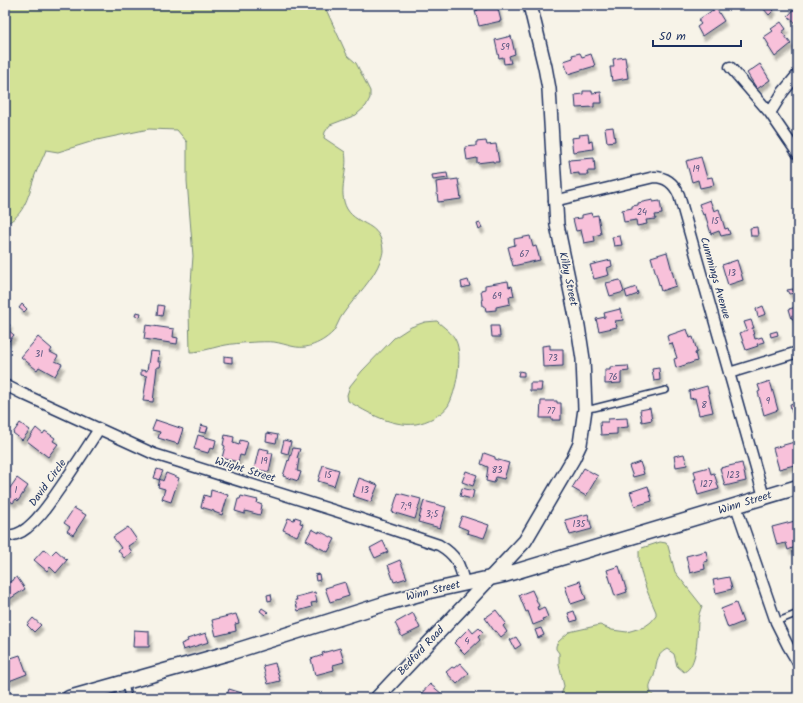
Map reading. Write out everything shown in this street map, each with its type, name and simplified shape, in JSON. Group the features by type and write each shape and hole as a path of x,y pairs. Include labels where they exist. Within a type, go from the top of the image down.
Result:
{"main road":[{"name":"Winn Street","path":"69,698 237,650 387,603 430,591 491,578 567,557 798,487"}],"street":[{"name":"Kilby Street","path":"491,578 525,541 577,452 581,439 584,409 584,375 581,345 560,244 554,201 549,89 530,5"},
{"path":"730,67 770,112 798,154"},
{"path":"770,112 783,92 798,74"},
{"name":"Cummings Avenue","path":"554,201 654,177 662,178 673,184 679,195 764,497"},
{"path":"729,373 798,352"},
{"name":"Wright Street","path":"5,385 142,449 165,458 358,518 439,545 456,558 461,568 464,583"},
{"name":"David Circle","path":"5,536 20,533 39,516 57,493 99,429"},
{"path":"736,506 776,622 785,642 798,663"},
{"name":"Bedford Road","path":"377,698 491,578"}],"lane":[{"path":"584,409 594,408 666,390"},
{"path":"776,622 798,613"},
{"path":"125,682 128,698"}],"green space":[{"path":"5,5 324,5 347,55 356,63 370,91 370,98 366,106 356,115 330,125 325,132 324,138 345,152 346,166 343,195 347,209 357,219 374,229 381,241 383,250 378,267 374,274 348,307 336,328 328,337 305,347 296,347 274,342 257,342 231,344 190,352 189,310 193,256 187,181 187,142 177,130 149,129 97,140 58,152 46,150 22,210 17,216 5,224"},
{"path":"437,321 455,338 459,355 458,374 454,392 448,406 442,412 434,418 416,424 398,423 380,418 348,401 347,395 350,386 362,371 394,338 411,327 425,322"},
{"path":"660,542 666,543 668,546 675,572 702,606 698,618 696,650 689,669 684,672 677,666 674,654 667,649 658,657 650,686 650,691 655,698 560,698 564,686 559,665 559,653 556,646 558,642 569,632 600,625 612,630 627,632 644,627 656,616 656,612 642,575 639,551 642,548"}],"building":[{"path":"476,5 497,5 501,21 479,26 475,11 478,10"},
{"path":"770,5 774,10 769,15 763,8"},
{"path":"798,5 798,25 788,16"},
{"path":"716,8 724,21 702,36 697,27 701,24 698,20"},
{"path":"781,22 786,29 782,32 791,44 775,57 764,37 773,31 771,29"},
{"path":"511,36 515,54 509,56 511,63 504,64 503,57 499,58 495,40"},
{"path":"580,53 582,57 591,54 595,66 568,74 564,61 573,58 572,55"},
{"path":"625,57 628,78 612,81 610,67 614,67 613,59"},
{"path":"760,64 770,80 757,89 747,73"},
{"path":"583,91 592,91 592,93 601,92 602,103 594,103 594,107 576,108 575,95 583,94"},
{"path":"613,127 615,141 607,142 605,128"},
{"path":"588,134 589,142 592,141 593,149 573,152 571,138"},
{"path":"486,141 487,145 496,144 499,162 493,161 477,163 477,158 467,160 465,147 476,146 476,142"},
{"path":"701,157 707,178 712,177 714,185 700,188 698,180 692,182 686,161"},
{"path":"594,158 595,171 587,171 588,175 579,175 579,173 571,174 569,160"},
{"path":"447,173 448,178 433,180 432,175"},
{"path":"458,179 461,199 438,202 436,182"},
{"path":"653,200 653,202 660,201 662,214 655,215 656,219 646,220 647,224 637,226 636,220 624,222 622,210 632,208 632,206 638,205 638,203"},
{"path":"710,200 714,211 719,209 725,229 728,228 730,234 721,236 719,231 711,234 705,214 703,215 699,204"},
{"path":"591,213 592,216 598,215 601,234 594,236 595,241 584,243 581,230 576,231 573,219 582,218 582,215"},
{"path":"480,223 482,228 479,230 477,224"},
{"path":"757,227 758,236 751,236 750,228"},
{"path":"530,236 533,247 536,246 540,260 513,266 508,247 515,245 514,239"},
{"path":"620,236 622,245 614,246 612,237"},
{"path":"667,252 676,286 661,291 651,257"},
{"path":"611,260 612,266 607,268 609,275 594,279 590,265"},
{"path":"737,260 743,280 728,285 722,265"},
{"path":"468,280 470,286 462,288 461,282"},
{"path":"620,280 624,292 610,296 606,283"},
{"path":"508,281 509,287 512,286 514,296 509,297 510,304 496,307 496,310 486,311 485,306 483,306 481,290 485,289 485,285"},
{"path":"636,287 638,294 627,298 625,291"},
{"path":"793,289 795,293 789,294 787,290"},
{"path":"22,304 27,309 24,312 19,308"},
{"path":"158,305 164,306 162,316 157,315"},
{"path":"763,306 766,314 758,317 756,309"},
{"path":"796,307 798,308 798,317 792,319 789,309"},
{"path":"620,309 623,320 615,321 617,327 599,331 596,319 605,317 604,313"},
{"path":"136,312 141,313 140,317 135,316"},
{"path":"751,320 754,328 752,328 755,339 762,337 764,342 757,344 758,346 746,350 740,333 747,330 744,322"},
{"path":"5,321 10,325 7,329 14,335 9,341 7,339 5,341"},
{"path":"146,325 174,329 173,337 178,338 177,344 144,339"},
{"path":"491,326 499,326 500,337 492,337"},
{"path":"687,329 690,338 693,337 697,352 695,353 697,361 676,368 674,359 677,358 672,343 669,344 667,336"},
{"path":"777,331 778,335 771,337 770,333"},
{"path":"38,337 52,349 50,352 58,356 55,361 62,364 55,376 39,367 37,370 21,357"},
{"path":"550,345 550,349 563,349 563,366 543,367 542,346"},
{"path":"150,351 159,352 158,362 161,362 160,367 157,367 153,402 143,401 147,376 141,375 141,370 147,371"},
{"path":"224,356 232,357 232,363 224,362"},
{"path":"628,366 629,371 621,372 621,383 605,384 605,370 610,370 610,367"},
{"path":"659,368 660,380 654,381 652,369"},
{"path":"519,371 524,372 524,376 518,376"},
{"path":"770,381 778,410 764,415 758,392 760,391 758,385"},
{"path":"530,383 542,383 541,391 530,391"},
{"path":"707,386 713,412 699,415 695,398 690,399 689,391"},
{"path":"541,401 557,401 557,403 561,403 561,420 540,418"},
{"path":"798,402 798,411 792,413 790,404"},
{"path":"650,408 652,420 642,422 640,410"},
{"path":"627,418 628,427 617,428 617,434 601,435 600,422 608,422 608,419"},
{"path":"156,420 183,429 178,444 158,438 160,432 152,430"},
{"path":"20,423 30,430 22,440 13,433"},
{"path":"201,425 208,427 206,433 199,432"},
{"path":"36,428 43,434 45,431 55,438 53,441 58,444 48,457 27,441"},
{"path":"267,433 278,435 276,443 266,441"},
{"path":"198,435 216,440 214,449 210,448 208,453 194,449"},
{"path":"225,435 234,437 233,443 239,445 240,440 248,442 244,456 240,455 238,462 222,458 225,446 223,445"},
{"path":"284,440 291,442 288,454 281,452"},
{"path":"798,441 798,464 779,469 773,448"},
{"path":"259,448 269,450 268,453 273,453 269,472 254,469"},
{"path":"293,448 300,449 297,458 299,459 297,471 301,472 298,481 283,476"},
{"path":"484,453 495,457 495,459 509,463 504,479 496,477 494,483 486,481 488,467 481,464"},
{"path":"684,454 687,465 676,467 674,456"},
{"path":"640,462 644,474 633,477 629,466"},
{"path":"742,463 746,481 725,486 720,468"},
{"path":"323,465 339,470 334,486 318,481"},
{"path":"709,467 711,474 714,473 719,489 698,495 694,479 696,479 694,471"},
{"path":"584,468 598,476 586,496 572,488"},
{"path":"157,469 163,471 159,480 154,478"},
{"path":"466,471 477,475 473,486 462,482"},
{"path":"166,473 179,478 171,502 162,499 165,489 158,487 160,479 163,481"},
{"path":"17,478 28,486 18,501 16,499 13,503 5,497 5,495"},
{"path":"359,478 378,485 371,502 353,496"},
{"path":"648,486 652,501 635,506 630,492"},
{"path":"462,488 474,491 472,499 460,496"},
{"path":"211,490 228,495 222,515 201,507 204,495 210,497"},
{"path":"398,493 421,499 415,519 392,512"},
{"path":"241,496 258,500 257,503 262,505 260,515 245,511 245,514 235,511 238,499 240,499"},
{"path":"424,501 446,507 440,528 418,522"},
{"path":"74,508 86,515 73,535 67,531 70,527 64,523"},
{"path":"588,514 592,529 570,535 565,520"},
{"path":"462,516 489,525 484,538 467,533 468,530 458,526"},
{"path":"295,517 301,519 300,523 303,524 297,536 283,530 288,518 294,520"},
{"path":"795,521 798,539 793,541 795,547 788,550 786,543 777,545 772,527"},
{"path":"128,527 137,540 128,546 132,552 124,558 118,550 121,548 113,537"},
{"path":"312,529 335,539 328,552 306,540"},
{"path":"383,541 388,552 375,558 370,548"},
{"path":"44,549 51,555 56,550 67,560 56,573 50,567 47,571 34,560"},
{"path":"706,551 708,561 704,562 705,569 690,573 686,556"},
{"path":"400,560 407,578 394,582 388,565"},
{"path":"619,566 627,592 615,596 607,570"},
{"path":"319,574 320,580 316,581 315,575"},
{"path":"17,577 25,589 5,602 5,585"},
{"path":"729,577 732,589 716,593 713,580"},
{"path":"580,581 586,599 571,604 565,586"},
{"path":"345,582 349,596 330,602 325,588"},
{"path":"532,590 539,606 537,607 538,610 544,607 548,617 533,625 528,611 526,612 519,595"},
{"path":"315,592 317,602 311,603 312,607 298,611 295,600 297,600 296,597"},
{"path":"271,594 272,600 268,601 267,595"},
{"path":"736,603 743,622 728,628 721,609"},
{"path":"262,608 268,612 265,615 260,611"},
{"path":"496,610 506,623 503,626 507,632 501,637 496,631 495,632 485,618"},
{"path":"574,611 577,620 571,622 568,613"},
{"path":"413,613 420,628 402,637 395,623"},
{"path":"236,614 239,623 235,624 236,631 216,636 212,620"},
{"path":"33,618 41,625 34,632 27,625"},
{"path":"469,628 473,633 479,628 483,632 478,637 480,640 465,654 454,643"},
{"path":"541,628 544,635 538,638 535,630"},
{"path":"134,630 149,631 149,647 133,647"},
{"path":"206,633 209,642 183,650 181,644 188,641 187,639"},
{"path":"516,637 521,645 515,649 510,640"},
{"path":"340,648 344,662 333,665 334,670 315,675 311,659 323,655 322,653"},
{"path":"20,655 27,674 9,681 5,669 5,660"},
{"path":"275,663 280,681 268,684 263,666"},
{"path":"460,663 469,673 457,684 446,672"},
{"path":"430,684 442,694 438,698 423,698 420,695"},
{"path":"229,689 245,694 244,698 226,698"},
{"path":"781,694 786,698 777,698"}]}
